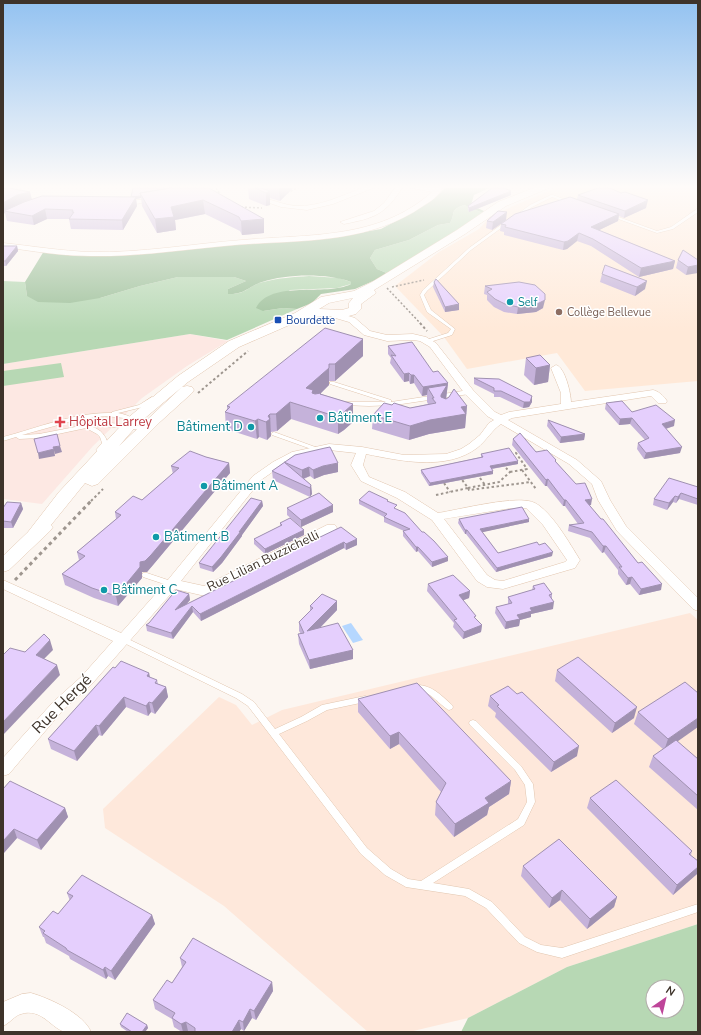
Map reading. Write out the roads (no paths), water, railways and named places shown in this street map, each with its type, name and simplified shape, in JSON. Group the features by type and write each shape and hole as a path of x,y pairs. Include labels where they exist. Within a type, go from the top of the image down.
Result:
{"street":[{"path":"3,245 74,253 103,254 330,236"},
{"path":"327,311 325,300 357,294 367,290 454,236"},
{"path":"353,312 362,296 384,285 400,270"},
{"path":"339,298 351,300 353,312 367,333 387,338 413,337 428,341 433,345 469,392 491,414 573,462 597,483 604,500 621,528 698,606"},
{"path":"35,535 47,518 97,460 136,425 213,367 250,343 299,316 327,311 353,312"},
{"path":"3,566 55,518 160,398 183,379 234,344 250,343"},
{"path":"556,368 566,393 566,407"},
{"path":"499,420 509,415 653,393 662,401"},
{"name":"Rue Hergé","path":"3,769 58,706 86,681 172,584 257,478 277,464 296,454 316,448 329,447 362,450 404,458 446,457 465,451 474,446 499,420"},
{"path":"362,450 358,465 365,479 401,495 436,518 482,578 492,584 503,585 570,565 574,560 541,514 530,505 521,503 512,504 436,518"},
{"name":"Rue Lilian Buzzichelli","path":"172,584 205,591 331,528"},
{"path":"6,585 122,639"},
{"path":"3,1016 13,1007 30,1003 43,1006 81,1032"}],"lane":[{"path":"428,341 450,334 453,329 429,311 422,296 426,288 470,249 488,236"},
{"path":"332,383 395,403"},
{"path":"333,402 369,404 395,403 451,397 469,392"},
{"path":"4,439 58,424 128,410 141,406 152,399 160,398"},
{"path":"107,415 119,415 136,425"},
{"path":"4,439 39,436 78,427 101,424 136,425"},
{"path":"87,427 98,431 103,436 105,443 95,456 97,460"},
{"path":"274,434 316,448"},
{"path":"144,575 172,584"},
{"path":"122,639 239,696 251,704 364,851 388,872 406,883 466,892 489,905 522,940 540,949 562,953 698,908"},
{"path":"405,690 419,687 430,690 449,707"},
{"path":"274,733 325,707 370,698"},
{"path":"422,885 521,822 531,802 529,784 518,768 473,723"}],"water":[{"path":"351,623 363,640 353,643 342,626"}],"place":[{"name":"Self","path":"510,302"},
{"name":"Collège Bellevue","path":"559,312"},
{"name":"Bourdette","path":"278,320"},
{"name":"Bâtiment E","path":"320,418"},
{"name":"Hôpital Larrey","path":"60,422"},
{"name":"Bâtiment D","path":"251,427"},
{"name":"Bâtiment A","path":"204,486"},
{"name":"Bâtiment B","path":"156,537"},
{"name":"Bâtiment C","path":"104,590"}]}
